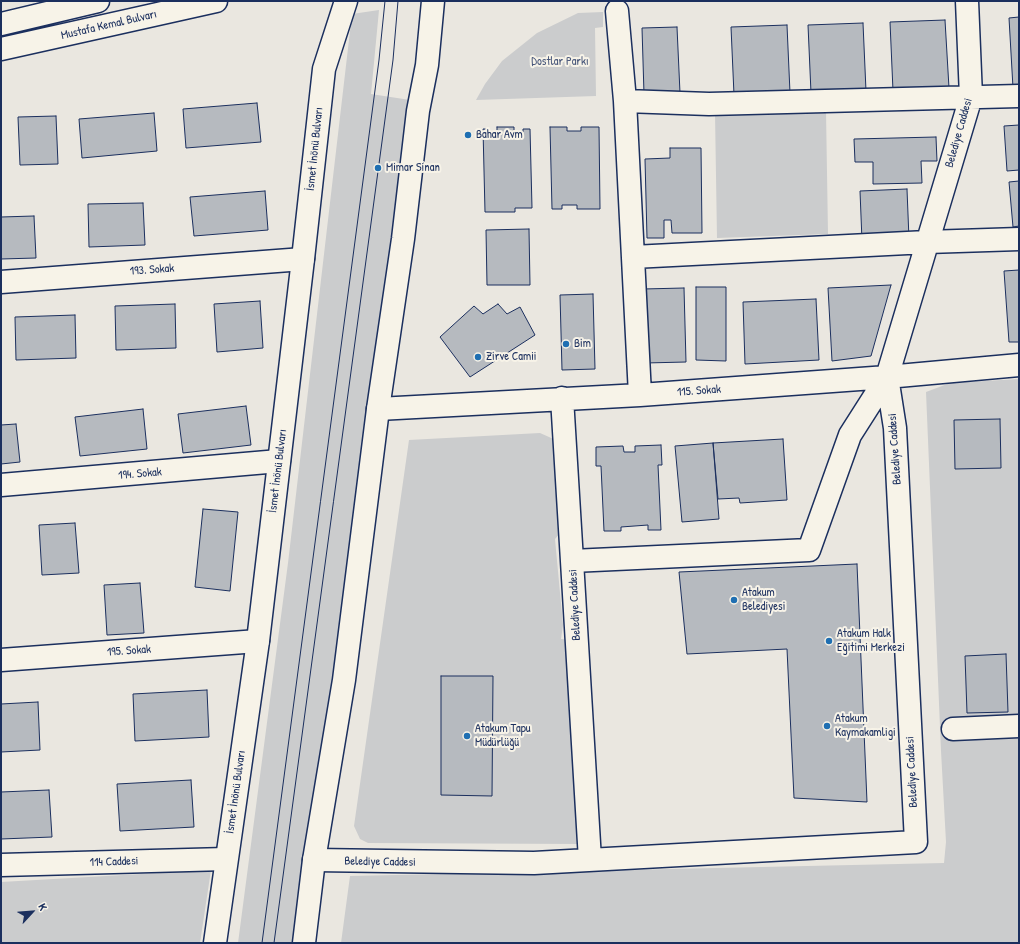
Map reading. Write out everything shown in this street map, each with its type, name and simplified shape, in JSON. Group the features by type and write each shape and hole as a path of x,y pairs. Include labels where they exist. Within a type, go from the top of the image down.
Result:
{"street":[{"path":"1,24 98,1"},
{"name":"Mustafa Kemal Bulvarı","path":"1,50 216,1"},
{"name":"İsmet İnönü Bulvarı","path":"216,943 226,858 258,642 324,69 346,1"},
{"path":"304,943 314,860 344,680 378,408 403,239 433,1"},
{"name":"Belediye Caddesi","path":"590,860 572,561 809,550 850,436 887,377 971,97 967,1"},
{"path":"617,11 625,101 640,395"},
{"path":"625,101 709,104 1019,96"},
{"path":"633,257 927,242 1019,239"},
{"name":"193. Sokak","path":"1,282 303,259"},
{"name":"115. Sokak","path":"378,408 640,395 887,377 1019,365"},
{"name":"Belediye Caddesi","path":"314,860 534,863 916,842 895,428 887,377"},
{"path":"562,398 572,561"},
{"name":"194. Sokak","path":"1,485 279,462"},
{"name":"195. Sokak","path":"1,660 258,642"},
{"path":"953,729 1019,726"},
{"name":"114 Caddesi","path":"1,865 226,858"}],"green space":[{"path":"379,10 371,94 410,100 299,943 238,943 288,563 352,14"},
{"name":"Dostlar Parkı","path":"603,12 603,27 595,28 596,96 476,100 485,84 502,61 537,33 578,13"},
{"path":"826,111 828,234 717,238 715,113"},
{"path":"1019,379 1019,943 341,943 350,876 944,863 946,842 926,392 950,383"},
{"path":"540,433 558,441 562,531 555,539 563,625 561,639 572,640 582,844 368,843 360,839 354,826 409,440"},
{"path":"211,870 200,943 1,943 1,882"}],"building":[{"path":"1019,17 1019,87 1013,88 1009,18"},
{"path":"945,20 949,88 893,91 890,22"},
{"path":"863,23 866,91 811,93 808,25"},
{"path":"787,25 790,93 734,95 731,27"},
{"path":"677,27 680,93 644,94 642,28"},
{"path":"257,103 261,142 186,148 183,109"},
{"path":"154,113 157,151 82,158 79,119"},
{"path":"56,116 58,164 20,165 18,117"},
{"path":"1019,125 1019,170 1007,171 1004,126"},
{"path":"497,127 514,127 514,132 523,132 523,129 530,129 532,208 515,208 515,212 485,212 483,129 489,129 489,132 497,132"},
{"path":"550,127 567,127 567,131 581,131 581,127 599,127 600,209 577,209 577,205 562,205 562,209 552,209"},
{"path":"936,137 937,161 921,161 922,183 873,184 873,162 855,162 854,139"},
{"path":"670,148 701,148 702,233 672,233 671,220 664,220 664,238 647,238 645,159 670,158"},
{"path":"1019,181 1019,226 1013,227 1009,182"},
{"path":"907,189 909,239 862,241 860,191"},
{"path":"265,191 268,230 194,236 190,197"},
{"path":"143,203 145,245 89,247 88,204"},
{"path":"34,216 36,258 1,259 1,217"},
{"path":"529,229 530,285 487,285 486,230"},
{"path":"1019,270 1019,342 1009,342 1004,271"},
{"path":"891,285 871,356 832,361 828,288"},
{"path":"696,287 726,287 726,361 696,360"},
{"path":"684,288 686,362 645,363 643,289"},
{"path":"593,294 595,369 562,370 560,295"},
{"path":"816,299 819,360 745,364 743,302"},
{"path":"260,301 263,348 217,352 214,304"},
{"path":"175,304 176,348 116,350 115,306"},
{"name":"Zirve Camii","path":"498,304 507,314 520,307 535,335 470,377 440,337 474,306 483,314"},
{"path":"75,315 76,358 16,360 15,317"},
{"path":"246,406 251,445 183,453 178,414"},
{"path":"143,409 147,449 80,456 75,417"},
{"path":"1000,419 1001,468 955,469 954,420"},
{"path":"16,424 20,462 1,464 1,425"},
{"path":"783,439 787,500 740,503 739,498 718,499 713,443"},
{"path":"713,443 719,519 682,522 675,446"},
{"path":"661,445 662,465 658,465 661,530 648,530 648,525 621,527 621,531 604,531 601,466 596,466 596,447 623,446 624,452 635,452 635,446"},
{"path":"203,509 238,512 230,591 195,587"},
{"path":"75,523 79,573 42,575 39,525"},
{"name":"Atakum Kaymakamligi","path":"857,564 867,802 794,798 787,649 687,654 679,572"},
{"path":"140,583 144,633 107,635 104,585"},
{"path":"1006,654 1008,712 967,713 965,656"},
{"name":"Atakum Tapu Müdürlüğü","path":"441,676 493,676 492,796 441,795"},
{"path":"207,690 209,737 135,741 133,694"},
{"path":"38,702 40,750 1,752 1,704"},
{"path":"191,780 194,827 120,831 117,784"},
{"path":"49,790 52,837 1,839 1,792"}],"tram line":[{"path":"262,943 379,60 385,1"},
{"path":"274,943 393,60 398,1"}],"place":[{"name":"Bahar Avm","path":"468,135"},
{"name":"Mimar Sinan","path":"378,168"},
{"name":"Bim","path":"566,344"},
{"name":"Zirve Camii","path":"478,357"},
{"name":"Atakum Belediyesi","path":"734,600"},
{"name":"Atakum Halk Eğitimi Merkezi","path":"829,641"},
{"name":"Atakum Kaymakamligi","path":"827,726"},
{"name":"Atakum Tapu Müdürlüğü","path":"467,736"}]}
